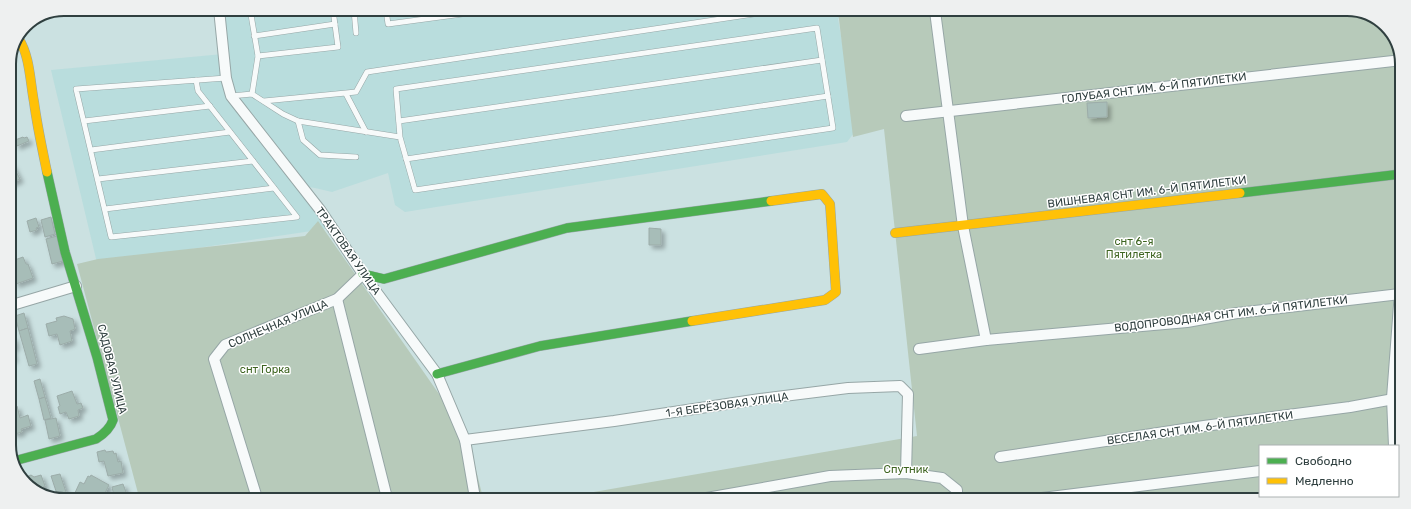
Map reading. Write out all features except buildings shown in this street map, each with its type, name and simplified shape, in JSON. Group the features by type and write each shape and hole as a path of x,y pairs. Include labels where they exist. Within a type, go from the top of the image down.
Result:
{"street":[{"name":"ТРАКТОВАЯ УЛИЦА","path":"220,16 226,78 231,96 321,211 363,274 437,374 465,440 474,493"},
{"path":"936,16 964,226 986,340"},
{"path":"16,304 76,286 65,252 51,194 38,135 27,60 21,43"},
{"name":"ГОЛУБАЯ СНТ ИМ. 6-Й ПЯТИЛЕТКИ","path":"906,116 948,110 1395,61"},
{"name":"ВИШНЕВАЯ СНТ ИМ. 6-Й ПЯТИЛЕТКИ","path":"895,233 1395,175"},
{"path":"363,274 384,279 568,228 822,194 830,204 836,292 824,300 540,346 437,374"},
{"name":"СОЛНЕЧНАЯ УЛИЦА","path":"255,493 214,359 225,345 337,299 363,274"},
{"name":"САДОВАЯ УЛИЦА","path":"19,460 96,439 105,434 112,424 113,420 97,357 76,286"},
{"name":"ВОДОПРОВОДНАЯ СНТ ИМ. 6-Й ПЯТИЛЕТКИ","path":"918,350 986,340 1187,322 1236,313 1395,294"},
{"path":"337,299 386,493"},
{"name":"1-Я БЕРЁЗОВАЯ УЛИЦА","path":"465,440 614,422 760,399 848,388 900,386 908,394 906,473"},
{"name":"ВЕСЕЛАЯ СНТ ИМ. 6-Й ПЯТИЛЕТКИ","path":"1000,457 1204,426 1350,407 1395,398"},
{"path":"1394,445 1395,422"},
{"path":"1082,493 1259,471"},
{"path":"751,493 830,476 906,473 942,478 955,493"}],"lane":[{"path":"251,16 258,56 252,94"},
{"path":"258,56 338,47 334,16"},
{"path":"355,16 356,33"},
{"path":"387,16 388,24 447,16"},
{"path":"264,101 356,92 367,72 741,16"},
{"path":"254,36 335,24"},
{"path":"817,28 828,96 833,128 415,190 400,137 396,89 817,28"},
{"path":"398,121 822,60"},
{"path":"196,80 198,91 297,217 111,237 76,90 196,80 226,78"},
{"path":"231,96 252,94 283,114 298,121 400,137"},
{"path":"346,94 366,132"},
{"path":"406,159 828,96"},
{"path":"84,121 210,106"},
{"path":"298,121 302,140 320,155 356,156"},
{"path":"91,150 230,132"},
{"path":"98,179 253,161"},
{"path":"105,209 274,188"}],"shaded area":[{"path":"220,16 840,16 838,19 857,129 847,142 405,212 395,205 388,173 332,192 302,186 332,228 97,263 51,70 223,54"}],"green space":[{"name":"снт 6-я Пятилетка","path":"839,16 1354,16 1371,22 1381,30 1389,40 1395,61 1395,445 1259,445 1259,493 588,493 917,436 884,129 853,137"},
{"name":"снт Горка","path":"318,221 467,434 482,493 138,493 77,264 98,259 305,236"}],"traffic: fast":[{"path":"19,460 96,439 106,431 113,420 97,357 65,252 47,172"},
{"path":"1240,193 1395,175"},
{"path":"363,274 384,279 567,228 771,201"},
{"path":"437,374 540,346 692,321"}],"traffic: slow":[{"path":"21,43 28,61 38,128 47,172"},
{"path":"895,233 1240,193"},
{"path":"692,321 825,300 836,292 830,204 822,194 771,201"}],"park label":[{"name":"Спутник","path":"906,469"}]}
